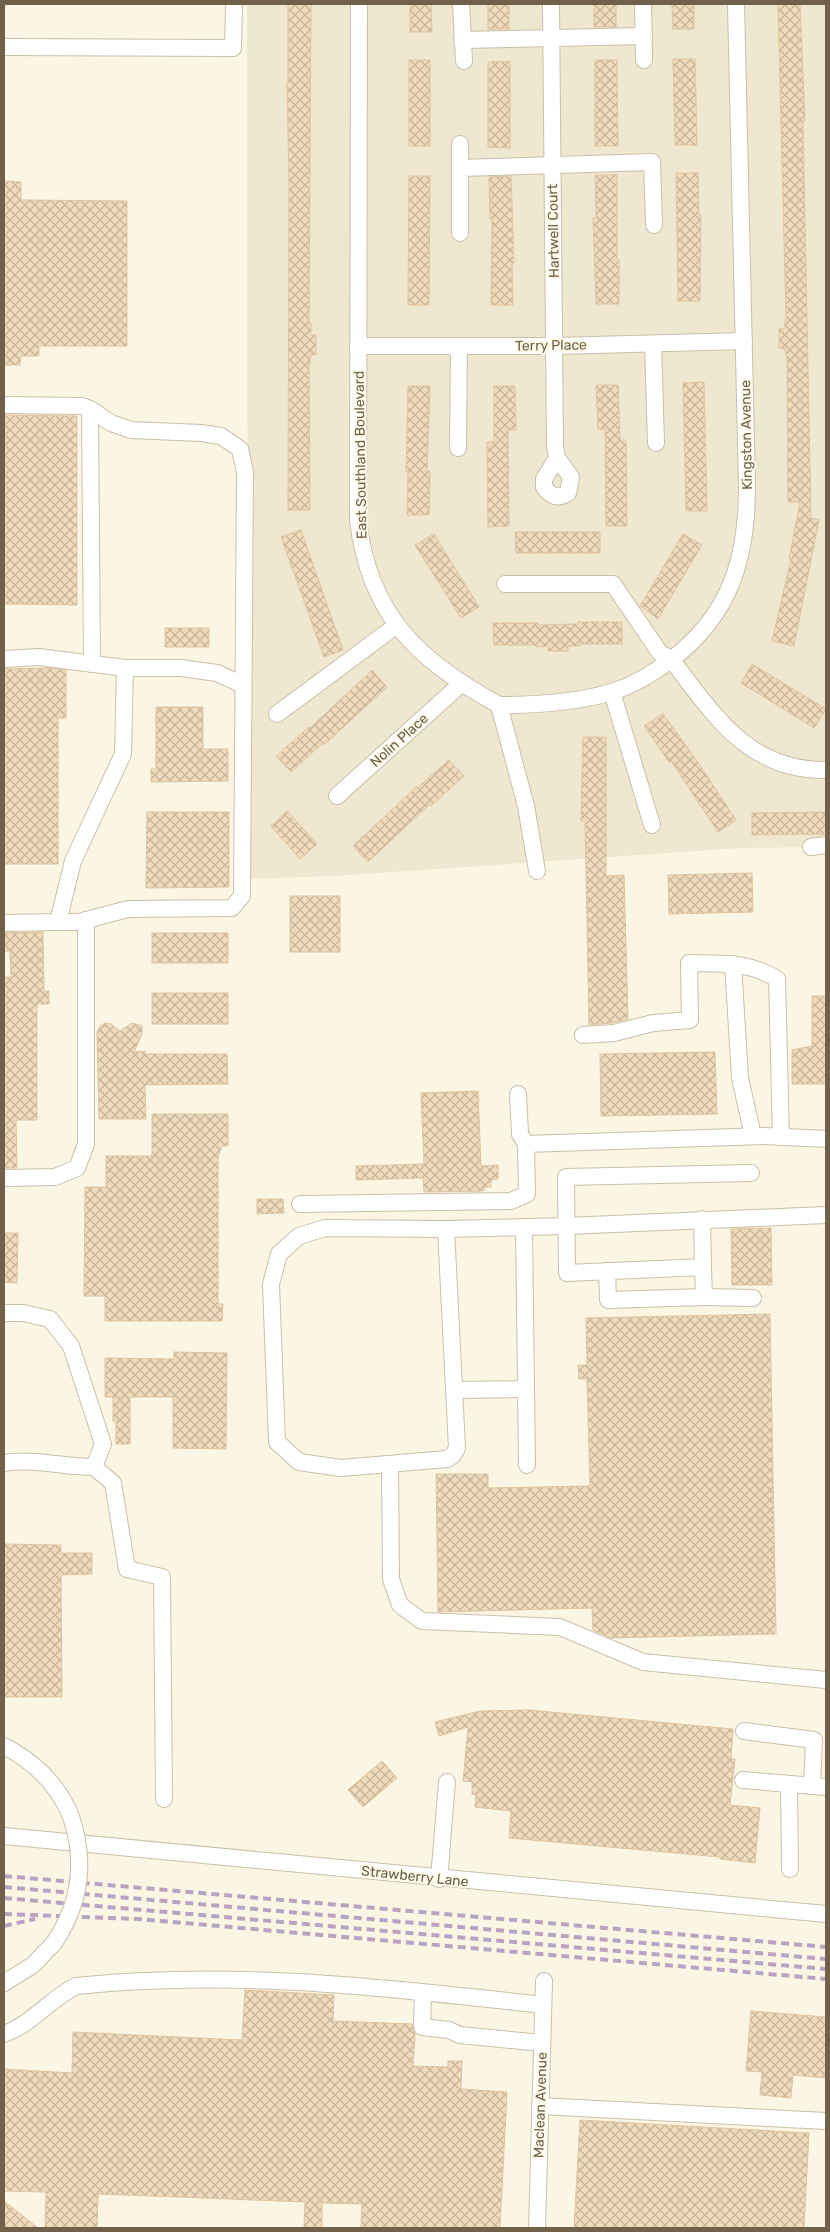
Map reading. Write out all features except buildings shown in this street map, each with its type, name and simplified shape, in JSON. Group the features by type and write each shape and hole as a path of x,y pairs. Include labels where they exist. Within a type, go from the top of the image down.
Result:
{"street":[{"path":"4,47 233,48 234,4"},
{"name":"East Southland Boulevard","path":"359,4 358,520 362,551 374,584 397,624 416,647 461,684 499,705"},
{"path":"461,4 464,61"},
{"name":"Hartwell Court","path":"551,4 555,446 557,458"},
{"path":"643,4 644,60"},
{"name":"Kingston Avenue","path":"499,705 537,705 612,692 652,674 689,646 716,614 739,566 747,518 736,4"},
{"path":"462,40 644,36"},
{"path":"460,144 460,232"},
{"path":"460,168 652,162 654,225"},
{"name":"Terry Place","path":"358,346 555,346 744,342"},
{"path":"654,344 656,443"},
{"path":"458,448 459,346"},
{"path":"4,405 82,406 111,423 131,430 202,433 221,436 240,449 244,472 242,896 232,908 128,909 86,920 4,923"},
{"path":"90,410 92,664"},
{"path":"504,584 613,584 660,653 672,659 720,722 736,739 772,760 801,769 826,770"},
{"path":"277,714 397,624"},
{"path":"4,659 40,657 125,668 182,668 217,673 243,685"},
{"path":"58,922 73,861 123,754 125,668"},
{"name":"Nolin Place","path":"337,796 461,684"},
{"path":"612,692 652,825"},
{"path":"499,705 526,806 537,871"},
{"path":"4,1178 55,1177 76,1168 86,1144 86,920"},
{"path":"583,1035 614,1034 652,1023 690,1020 689,963 745,964 765,971 777,979 781,1137"},
{"path":"733,964 740,1078 753,1136"},
{"path":"300,1204 511,1201 527,1194 526,1144 520,1134 518,1094"},
{"path":"526,1144 753,1136 826,1139"},
{"path":"703,1267 567,1273 566,1177 751,1173"},
{"path":"446,1229 457,1448 453,1456 447,1459 341,1468 299,1462 277,1442 271,1284 279,1254 299,1236 325,1228 446,1229 566,1226 826,1215"},
{"path":"702,1219 704,1297"},
{"path":"524,1227 527,1465"},
{"path":"607,1271 608,1300 704,1297 753,1298"},
{"path":"4,1312 23,1313 50,1319 71,1346 103,1444 94,1468"},
{"path":"454,1390 526,1389"},
{"path":"4,1463 20,1460 65,1467 94,1468 113,1483 128,1569 162,1577 164,1799"},
{"path":"390,1464 391,1579 400,1604 422,1621 560,1627 643,1662 826,1680"},
{"path":"743,1780 819,1787 814,1740 744,1731"},
{"path":"4,1746 19,1754 54,1785 70,1814 79,1851 78,1887 71,1913 54,1943 33,1966 4,1983"},
{"path":"439,1879 447,1782"},
{"path":"790,1784 790,1869"},
{"name":"Strawberry Lane","path":"4,1836 439,1879 826,1914"},
{"path":"4,2034 30,2020 61,1993 76,1986 193,1978 327,1982 344,1986 543,2005"},
{"name":"Maclean Avenue","path":"537,2228 544,1982"},
{"path":"423,1993 422,2028 449,2030 460,2035 542,2043"},
{"path":"540,2106 826,2121"}],"shaded area":[{"path":"247,4 826,4 826,847 740,848 335,876 248,879"}],"railway":[{"path":"4,1876 826,1947"},
{"path":"4,1887 826,1959"},
{"path":"4,1898 826,1969"},
{"path":"4,1914 138,1919 826,1979"},
{"path":"4,1926 35,1919"}]}
